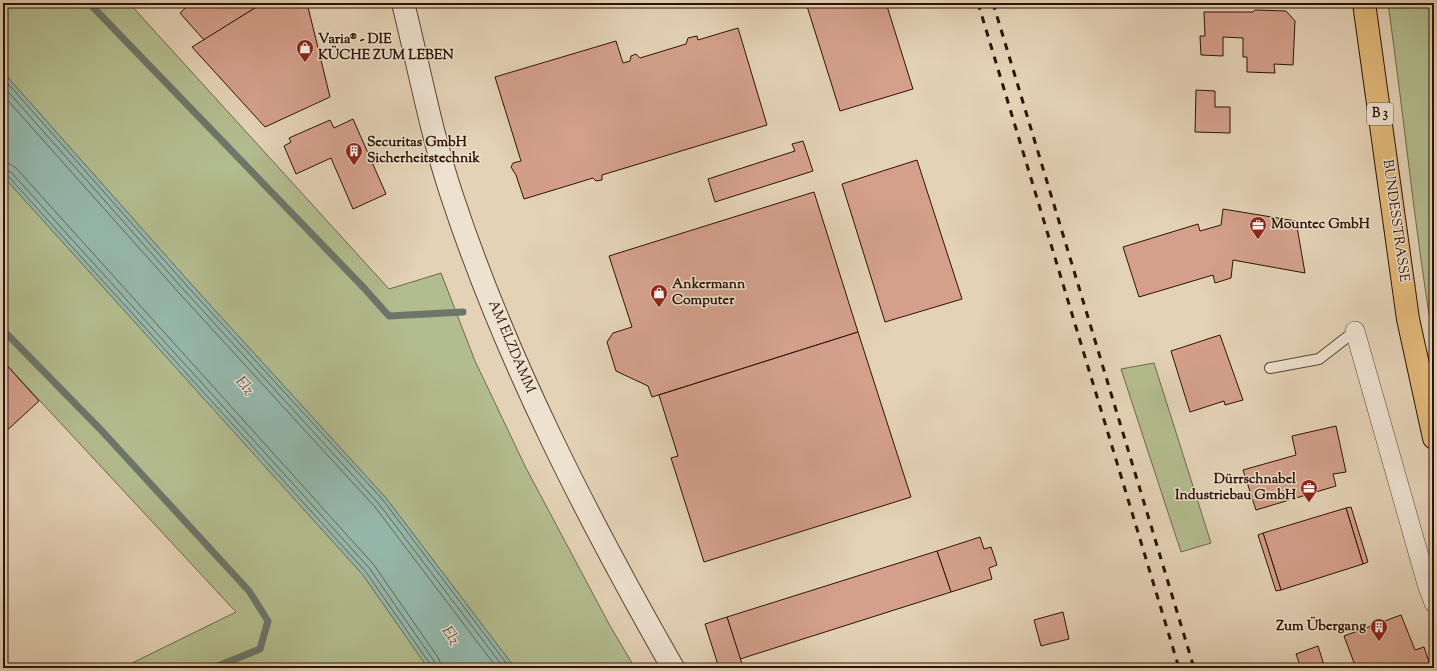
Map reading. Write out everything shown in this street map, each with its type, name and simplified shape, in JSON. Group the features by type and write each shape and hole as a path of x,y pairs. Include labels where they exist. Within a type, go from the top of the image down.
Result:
{"main road":[{"name":"BUNDESSTRASSE","path":"1364,3 1408,319 1434,438"}],"street":[{"name":"AM ELZDAMM","path":"403,3 432,125 452,195 495,311 531,395 598,534 673,668"},
{"path":"1354,330 1434,604"}],"lane":[{"path":"1270,368 1319,359 1354,330"}],"green space":[{"path":"3,3 129,3 389,289 441,273 475,361 526,468 609,624 635,668 515,668 386,498 191,284 3,72"},
{"path":"1388,3 1434,3 1434,345 1421,260"},
{"path":"3,176 363,575 428,668 122,668 236,612 3,361"},
{"path":"1154,363 1211,543 1181,552 1121,369"}],"water":[{"name":"Elz","path":"3,72 191,284 386,498 515,668 428,668 363,575 3,176"}],"building":[{"path":"191,3 263,3 204,40 180,13"},
{"path":"263,3 307,3 330,97 265,127 192,47"},
{"path":"487,3 501,3 488,7"},
{"path":"806,3 886,3 913,89 840,111"},
{"path":"1255,10 1286,11 1295,21 1293,65 1274,64 1275,73 1247,72 1247,57 1243,57 1243,38 1223,37 1223,56 1201,55 1200,36 1205,36 1204,12 1253,12"},
{"path":"738,28 767,125 602,175 602,180 596,181 593,178 524,199 516,175 511,167 513,163 521,161 495,77 616,41 623,63 630,61 631,56 636,54 640,58 686,44 688,38 697,36 698,40"},
{"path":"1196,90 1215,91 1215,107 1230,107 1230,133 1195,132"},
{"name":"Securitas GmbH Sicherheitstechnik","path":"353,119 386,194 353,209 331,158 296,174 284,146 291,142 289,138 330,120 334,128"},
{"path":"803,141 813,171 715,202 708,179 795,151 792,144"},
{"path":"917,160 962,299 885,322 842,184"},
{"path":"814,192 858,332 652,397 648,386 616,371 607,342 613,333 632,327 609,256"},
{"path":"1223,209 1296,221 1305,273 1233,260 1231,278 1215,283 1213,275 1139,297 1123,247 1198,224 1200,231 1221,225"},
{"path":"858,332 911,497 704,562 671,458 678,456 659,395"},
{"path":"1220,335 1243,400 1225,405 1224,401 1190,412 1171,351"},
{"path":"3,361 39,401 3,434"},
{"path":"1336,426 1346,472 1333,474 1336,486 1256,510 1243,470 1296,455 1292,436"},
{"path":"1351,507 1368,562 1363,564 1346,508"},
{"path":"1346,508 1363,564 1281,590 1263,533"},
{"path":"1263,533 1281,590 1276,591 1258,535"},
{"path":"980,537 984,549 991,547 997,565 989,568 992,579 951,592 937,551"},
{"path":"937,551 951,592 740,659 727,617"},
{"path":"1063,612 1069,639 1041,646 1034,620"},
{"name":"Zum Übergang","path":"1401,615 1415,650 1424,647 1431,668 1356,668 1344,636"},
{"path":"727,617 743,667 740,668 719,668 705,624"},
{"path":"1318,646 1325,668 1301,668 1296,654"}],"waterway":[{"path":"89,3 364,288 389,316 463,312"},
{"path":"3,330 101,430 249,591 268,621 260,649 213,668"}],"railway":[{"path":"978,3 1179,668"},
{"path":"993,3 1194,668"}],"place":[{"name":"Varia® - DIE KÜCHE ZUM LEBEN","path":"305,63"},
{"name":"Securitas GmbH Sicherheitstechnik","path":"354,166"},
{"name":"Mountec GmbH","path":"1258,240"},
{"name":"Ankermann Computer","path":"659,308"},
{"name":"Dürrschnabel Industriebau GmbH","path":"1309,503"},
{"name":"Zum Übergang","path":"1379,642"}]}
